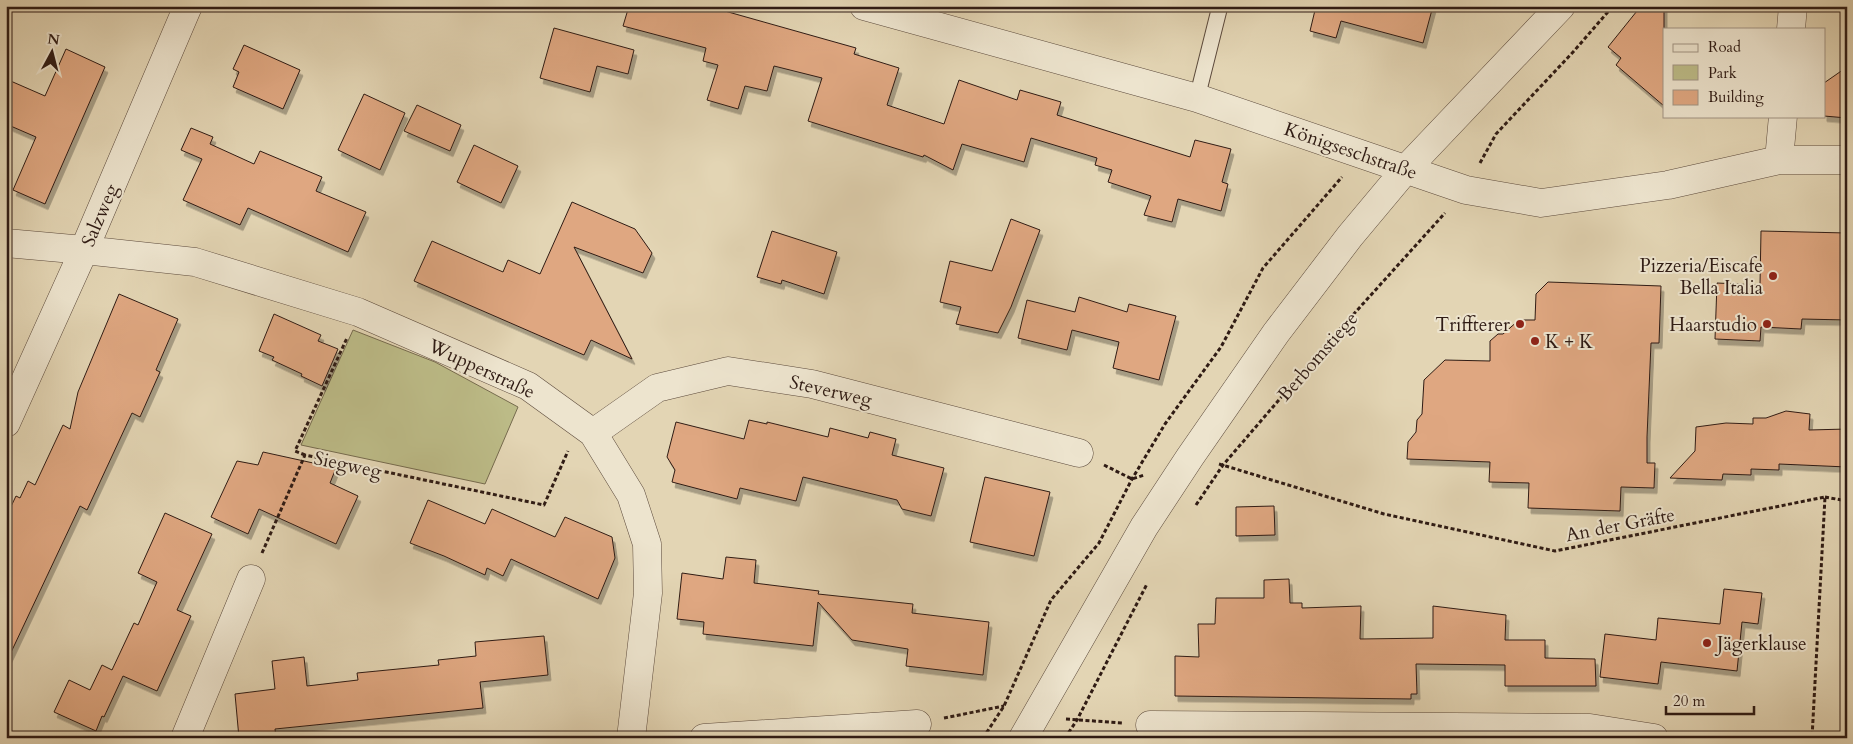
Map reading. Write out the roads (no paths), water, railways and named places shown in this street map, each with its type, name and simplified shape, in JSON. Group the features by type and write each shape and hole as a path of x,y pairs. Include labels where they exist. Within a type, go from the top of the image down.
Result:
{"street":[{"name":"Salzweg","path":"6,422 84,250 188,6"},
{"name":"Königseschstraße","path":"864,6 1197,98 1466,190 1541,203 1668,185 1779,160 1847,160"},
{"path":"1023,738 1144,527 1281,326 1350,236 1406,169 1561,6"},
{"path":"1791,28 1793,6"},
{"path":"1779,160 1783,118"},
{"name":"Wupperstraße","path":"6,244 194,262 358,312 528,386 594,433 631,495 647,544 648,593 631,738"},
{"name":"Steverweg","path":"594,433 657,388 728,371 812,384 1079,453"},
{"path":"185,738 251,579"},
{"path":"704,738 917,724"},
{"path":"1150,725 1305,731 1590,728 1654,738"}],"lane":[{"path":"1197,98 1220,6"}],"place":[{"name":"Pizzeria/Eiscafe Bella Italia","path":"1773,276"},
{"name":"Triffterer","path":"1520,324"},
{"name":"Haarstudio","path":"1767,324"},
{"name":"K + K","path":"1535,341"},
{"name":"Jägerklause","path":"1707,643"}]}
